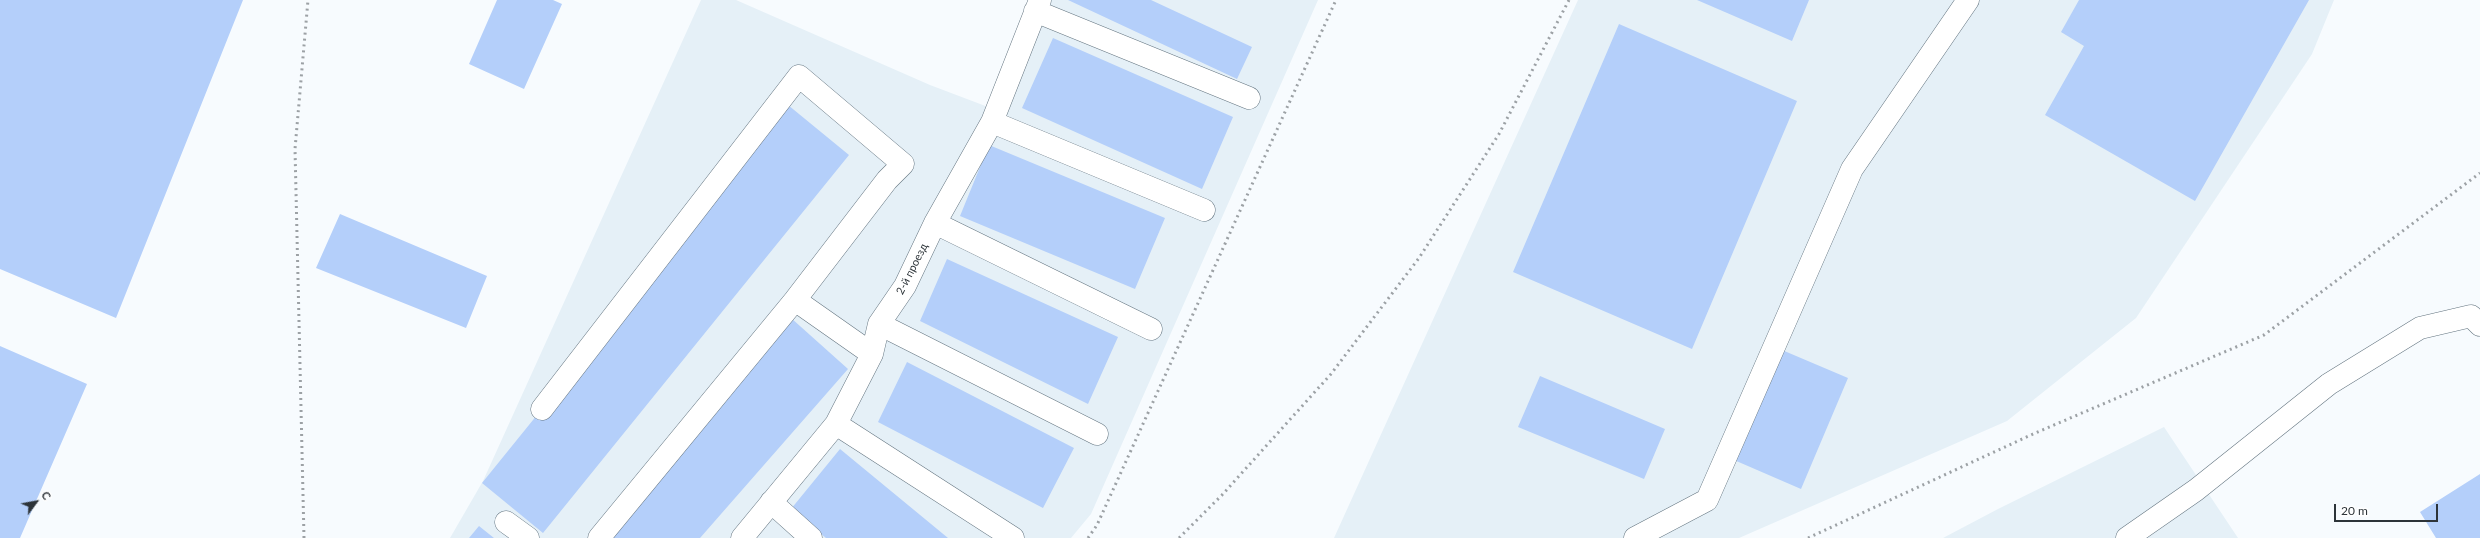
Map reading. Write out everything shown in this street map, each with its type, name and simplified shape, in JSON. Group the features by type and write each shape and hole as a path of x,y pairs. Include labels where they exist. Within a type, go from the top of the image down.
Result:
{"street":[{"path":"1636,538 1707,500 1852,169 1968,0"},
{"path":"1038,5 1249,98"},
{"name":"2-й проезд","path":"742,538 836,424 872,354 879,324 905,286 935,223 992,122 1038,5"},
{"path":"542,409 799,76 903,164 887,180 795,300 599,538"},
{"path":"992,122 1204,210"},
{"path":"935,223 1150,329"},
{"path":"795,300 872,354"},
{"path":"2127,538 2196,490 2329,384 2420,328 2471,316 2480,325"},
{"path":"879,324 1097,434"},
{"path":"836,424 1013,538"},
{"path":"771,502 811,538"},
{"path":"506,522 528,538"}],"shaded area":[{"path":"701,0 736,0 930,85 996,110 1040,0 1318,0 1091,514 1071,538 450,538 483,481"},
{"path":"1578,0 2334,0 2312,54 2136,318 2007,421 1739,538 1334,538"},
{"path":"2164,427 2238,538 1943,538 1998,509"}],"building":[{"path":"0,0 243,0 116,318 0,269"},
{"path":"497,0 553,0 562,4 524,89 469,64"},
{"path":"1068,0 1151,0 1252,47 1237,79"},
{"path":"1697,0 1809,0 1792,41"},
{"path":"2079,0 2309,0 2195,201 2045,115 2084,46 2061,32"},
{"path":"1619,24 1797,101 1692,349 1513,272"},
{"path":"1053,38 1233,117 1202,189 1022,108"},
{"path":"788,105 849,155 543,533 482,483"},
{"path":"989,145 1165,218 1135,289 960,216"},
{"path":"340,214 487,276 466,328 316,268"},
{"path":"947,259 1118,337 1088,404 920,321"},
{"path":"791,318 848,369 700,538 602,538"},
{"path":"0,346 87,384 20,538 0,538"},
{"path":"1782,350 1848,378 1801,489 1734,460"},
{"path":"907,362 1074,448 1043,508 878,422"},
{"path":"1540,376 1665,429 1644,479 1518,427"},
{"path":"840,449 948,538 826,538 791,509"},
{"path":"2480,474 2480,538 2436,538 2420,512"},
{"path":"479,526 494,538 469,538"}],"railway":[{"path":"304,538 295,149 308,0"},
{"path":"1088,538 1097,525 1336,0"},
{"path":"1179,538 1222,495 1331,374 1419,258 1499,134 1569,0"},
{"path":"1808,538 2033,434 2264,335 2480,173"}]}
